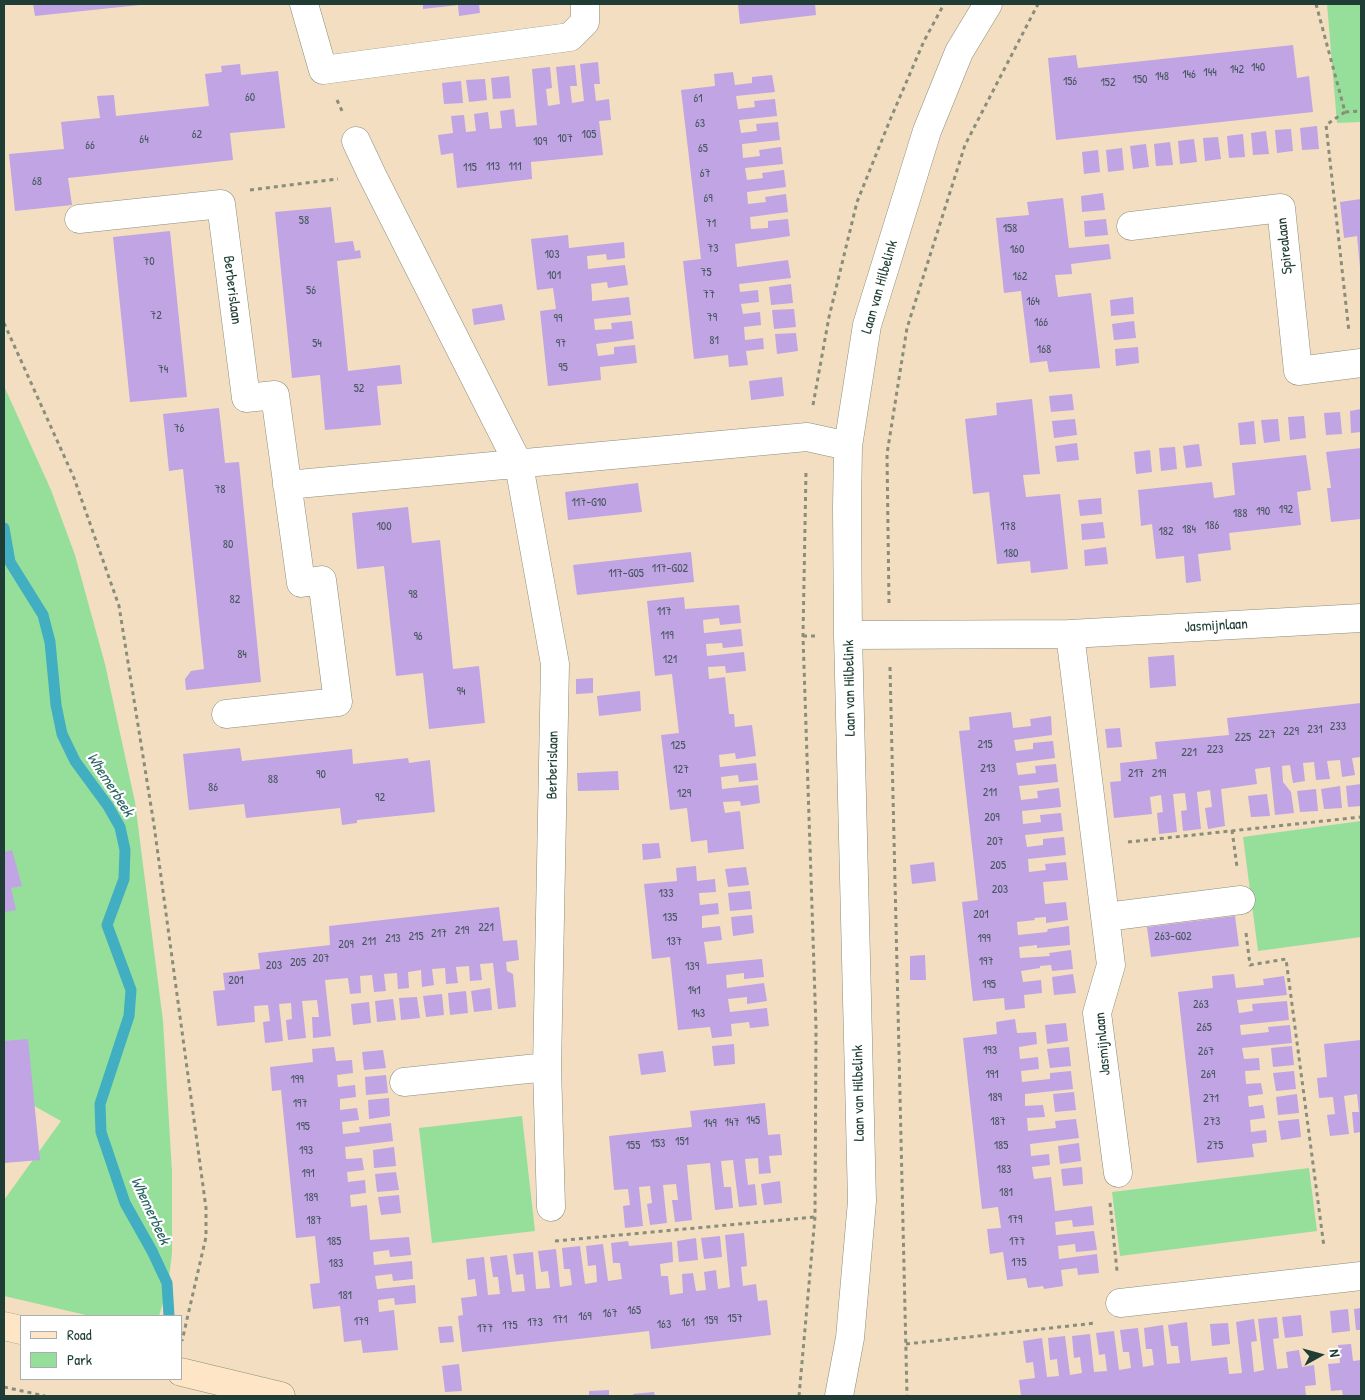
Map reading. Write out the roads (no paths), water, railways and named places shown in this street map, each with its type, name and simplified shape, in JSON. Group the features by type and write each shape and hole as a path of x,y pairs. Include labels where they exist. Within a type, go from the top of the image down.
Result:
{"main road":[{"path":"4,1326 20,1330"},
{"path":"182,1372 281,1396"}],"street":[{"path":"304,4 323,70 570,37 585,22 585,4"},
{"name":"Laan van Hilbelink","path":"839,1396 850,1338 862,1201 848,635 848,446 867,325 927,131 959,52 988,4"},
{"name":"Berberislaan","path":"356,140 519,465 555,664 547,1067 551,1207"},
{"name":"Berberislaan","path":"79,219 221,204 246,398 275,395 300,583 322,580 338,702 226,714"},
{"name":"Spirealaan","path":"1131,226 1281,208 1298,371 1357,363"},
{"path":"287,485 807,437 848,446"},
{"name":"Jasmijnlaan","path":"848,635 1070,634 1361,618"},
{"name":"Jasmijnlaan","path":"1070,634 1111,965 1097,1014 1118,1173"},
{"path":"1106,917 1241,900"},
{"path":"404,1082 547,1067"},
{"path":"1120,1303 1361,1276"}],"waterway":[{"name":"Whemerbeek","path":"4,528 10,562 43,615 50,642 56,705 62,734 75,761 108,806 120,827 125,850 124,879 107,925 131,990 129,1016 100,1104 101,1132 125,1203 152,1251 167,1283 169,1315"}]}
